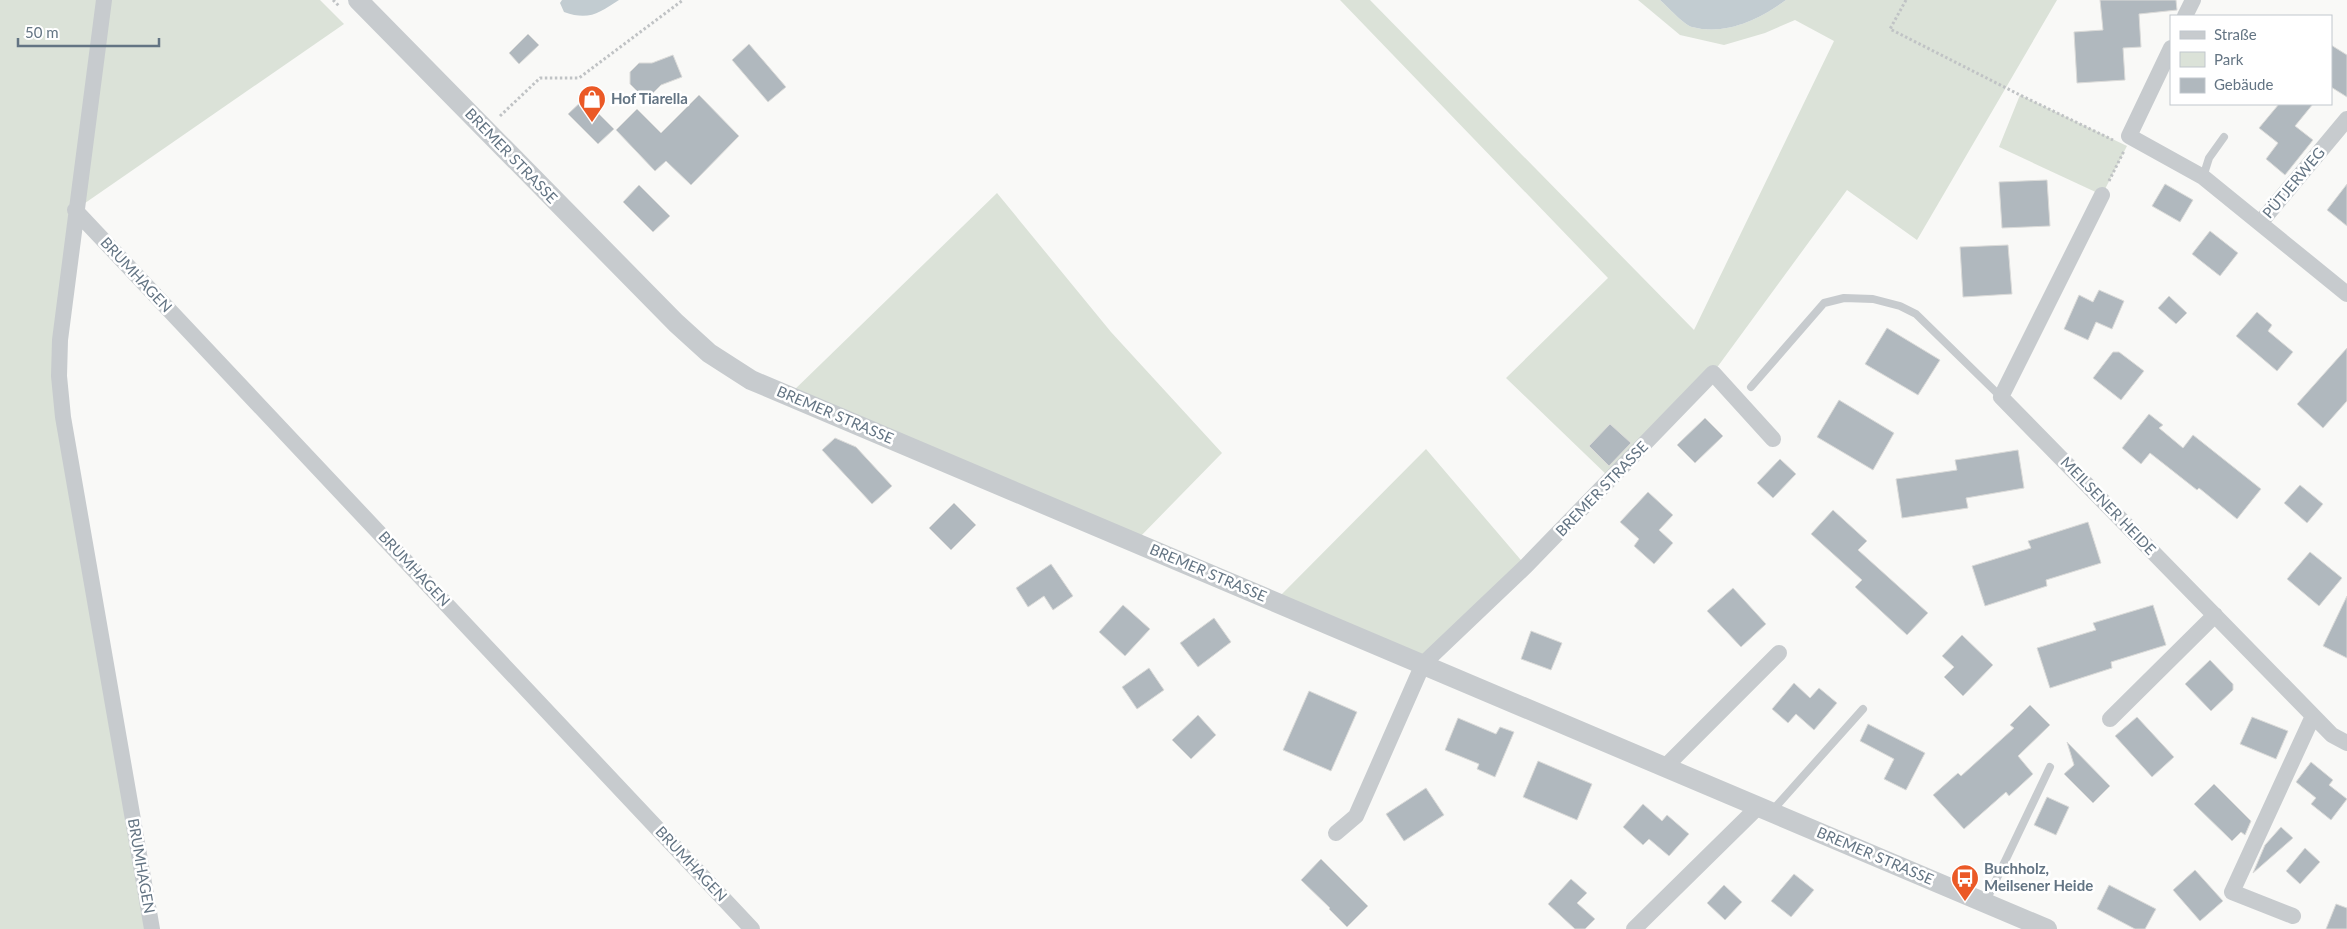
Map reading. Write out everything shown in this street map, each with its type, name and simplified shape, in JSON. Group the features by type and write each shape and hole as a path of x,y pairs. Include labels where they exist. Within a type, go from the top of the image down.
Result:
{"street":[{"name":"BRUMHAGEN","path":"104,0 75,210 60,340 59,376 63,417 152,929"},
{"name":"BREMER STRASSE","path":"358,0 676,323 709,353 751,380 1985,903 2019,924 2047,929"},
{"path":"2186,15 2193,0"},
{"path":"2128,141 2170,50"},
{"name":"PÜTJERWEG","path":"2260,223 2347,119"},
{"name":"PÜTJERWEG","path":"2128,141 2203,177 2347,294"},
{"path":"2001,398 2102,195"},
{"name":"BRUMHAGEN","path":"75,210 752,929"},
{"name":"BREMER STRASSE","path":"1336,833 1356,816 1423,664 1526,566 1713,373 1773,439"},
{"name":"MEILSENER HEIDE","path":"2001,398 2332,735 2347,743"},
{"path":"2110,719 2215,615"},
{"path":"1665,767 1779,653"},
{"path":"2293,916 2232,892 2313,716"},
{"path":"1634,929 1764,810"}],"lane":[{"path":"2203,177 2209,158 2224,137"},
{"name":"MEILSENER HEIDE","path":"1750,387 1824,303 1844,298 1873,299 1900,306 1916,314 2001,398"},
{"path":"1764,810 1863,709"},
{"path":"1985,903 2050,767"}],"path":[{"path":"485,130 540,78 579,78 683,0"},
{"path":"1906,0 1890,29 2020,95 2128,141 2102,195"}],"green space":[{"path":"0,0 320,0 344,24 75,210 59,376 152,929 0,929"},
{"path":"1340,0 1370,0 1694,330 1834,41 1795,20 1765,33 1724,45 1680,35 1638,0 1660,0 1689,26 1717,29 1742,24 1754,19 1786,0 2057,0 1917,240 1847,190 1713,373 1611,479 1506,378 1608,278"},
{"path":"2020,95 2127,146 2102,195 1999,147"},
{"path":"997,193 1111,332 1222,453 1135,542 789,395"},
{"path":"1426,449 1526,566 1423,664 1275,601"}],"shaded area":[{"path":"562,0 619,0 599,12 580,16 564,12 560,3"},
{"path":"1660,0 1786,0 1742,24 1717,29 1705,29 1689,26"}],"building":[{"path":"2100,0 2176,0 2177,10 2139,14 2141,47 2123,48 2125,80 2077,83 2074,32 2103,30"},
{"path":"528,34 539,45 519,64 509,53"},
{"path":"749,44 786,87 768,102 732,60"},
{"path":"2332,46 2347,55 2347,97 2332,88"},
{"path":"673,55 682,77 661,85 652,94 639,93 630,84 630,72 639,63 652,63"},
{"path":"699,95 739,136 691,185 666,161 655,171 616,130 637,109 661,133"},
{"path":"584,99 614,129 598,144 568,114"},
{"path":"2278,105 2312,105 2295,126 2313,140 2285,175 2266,159 2278,143 2259,128"},
{"path":"2047,180 2050,226 2002,228 1999,182"},
{"path":"2165,184 2193,200 2180,222 2152,206"},
{"path":"2347,184 2347,226 2327,210"},
{"path":"639,185 670,216 653,232 623,202"},
{"path":"2210,231 2238,253 2220,276 2192,254"},
{"path":"2008,245 2012,294 1963,297 1960,247"},
{"path":"2099,290 2124,301 2112,329 2096,322 2088,340 2064,329 2079,295 2093,302"},
{"path":"2169,296 2187,313 2176,324 2158,308"},
{"path":"2257,312 2272,325 2268,331 2293,352 2277,371 2236,336"},
{"path":"1887,328 1940,360 1918,395 1865,364"},
{"path":"2347,348 2347,401 2323,428 2297,404"},
{"path":"2113,352 2119,352 2144,371 2121,400 2093,378"},
{"path":"1839,400 1894,433 1873,470 1817,437"},
{"path":"2149,414 2163,425 2159,428 2183,448 2193,435 2261,489 2237,519 2199,488 2197,490 2150,453 2141,464 2122,448"},
{"path":"1705,418 1723,436 1695,463 1677,445"},
{"path":"1610,424 1631,443 1609,466 1589,446"},
{"path":"835,438 856,447 892,486 872,504 822,450"},
{"path":"2018,450 2024,488 1966,498 1968,508 1902,518 1896,479 1957,470 1955,460"},
{"path":"1780,459 1796,474 1773,498 1757,483"},
{"path":"2300,485 2323,504 2307,523 2284,503"},
{"path":"1648,492 1673,515 1659,530 1673,543 1654,564 1634,546 1639,539 1620,522"},
{"path":"954,503 976,525 951,550 929,528"},
{"path":"1833,510 1867,541 1858,550 1928,613 1907,635 1855,587 1862,580 1811,534"},
{"path":"2088,522 2101,563 2046,580 2047,586 1985,606 1972,566 2031,548 2028,541"},
{"path":"2310,552 2342,578 2319,606 2287,579"},
{"path":"1051,564 1073,596 1053,610 1044,596 1028,607 1016,588"},
{"path":"1733,588 1766,624 1741,647 1707,611"},
{"path":"2347,596 2347,658 2323,646"},
{"path":"1123,605 1150,629 1125,656 1099,632"},
{"path":"2153,605 2166,645 2111,662 2112,668 2050,688 2037,648 2096,630 2093,623"},
{"path":"1214,618 1231,642 1198,667 1180,643"},
{"path":"1531,631 1562,643 1551,670 1521,659"},
{"path":"1962,635 1993,665 1963,696 1944,677 1954,667 1942,656"},
{"path":"2210,660 2233,684 2233,690 2211,711 2185,684"},
{"path":"1149,668 1164,690 1137,709 1122,687"},
{"path":"1794,683 1810,698 1819,688 1837,703 1814,730 1796,714 1788,723 1772,709"},
{"path":"1309,691 1357,712 1331,771 1283,750"},
{"path":"2030,705 2050,725 2018,756 2033,774 2009,796 2006,792 1964,829 1933,795 1958,773 1961,776 2014,728 2010,725"},
{"path":"1198,715 1216,735 1191,759 1172,740"},
{"path":"2137,717 2174,757 2152,777 2115,736"},
{"path":"2252,717 2288,731 2276,759 2240,744"},
{"path":"1458,718 1496,734 1500,727 1514,732 1495,777 1477,769 1479,764 1445,750"},
{"path":"1868,724 1925,753 1906,790 1884,779 1894,759 1860,741"},
{"path":"2067,742 2110,786 2093,803 2064,774 2074,765"},
{"path":"1538,761 1592,784 1577,820 1523,797"},
{"path":"2311,762 2333,780 2329,785 2347,799 2331,820 2311,804 2316,798 2296,782"},
{"path":"2214,784 2251,821 2245,835 2241,832 2232,841 2194,804"},
{"path":"1426,788 1444,815 1404,841 1386,814"},
{"path":"2047,797 2069,807 2056,835 2034,825"},
{"path":"1643,804 1662,821 1667,815 1689,834 1669,856 1649,839 1643,845 1623,827"},
{"path":"2281,827 2293,838 2253,873 2265,845"},
{"path":"2305,848 2320,862 2300,884 2286,871"},
{"path":"1321,859 1368,906 1347,927 1301,880"},
{"path":"2195,870 2223,901 2200,921 2173,890"},
{"path":"1794,874 1814,890 1791,917 1771,901"},
{"path":"1571,879 1587,893 1577,903 1595,919 1585,929 1575,929 1548,904"},
{"path":"1724,885 1742,902 1725,920 1707,903"},
{"path":"2109,885 2156,909 2145,929 2135,929 2097,909"},
{"path":"2336,904 2347,908 2347,929 2326,929"}],"place":[{"name":"Hof Tiarella","path":"592,123"},
{"name":"Buchholz, Meilsener Heide","path":"1965,902"}]}
